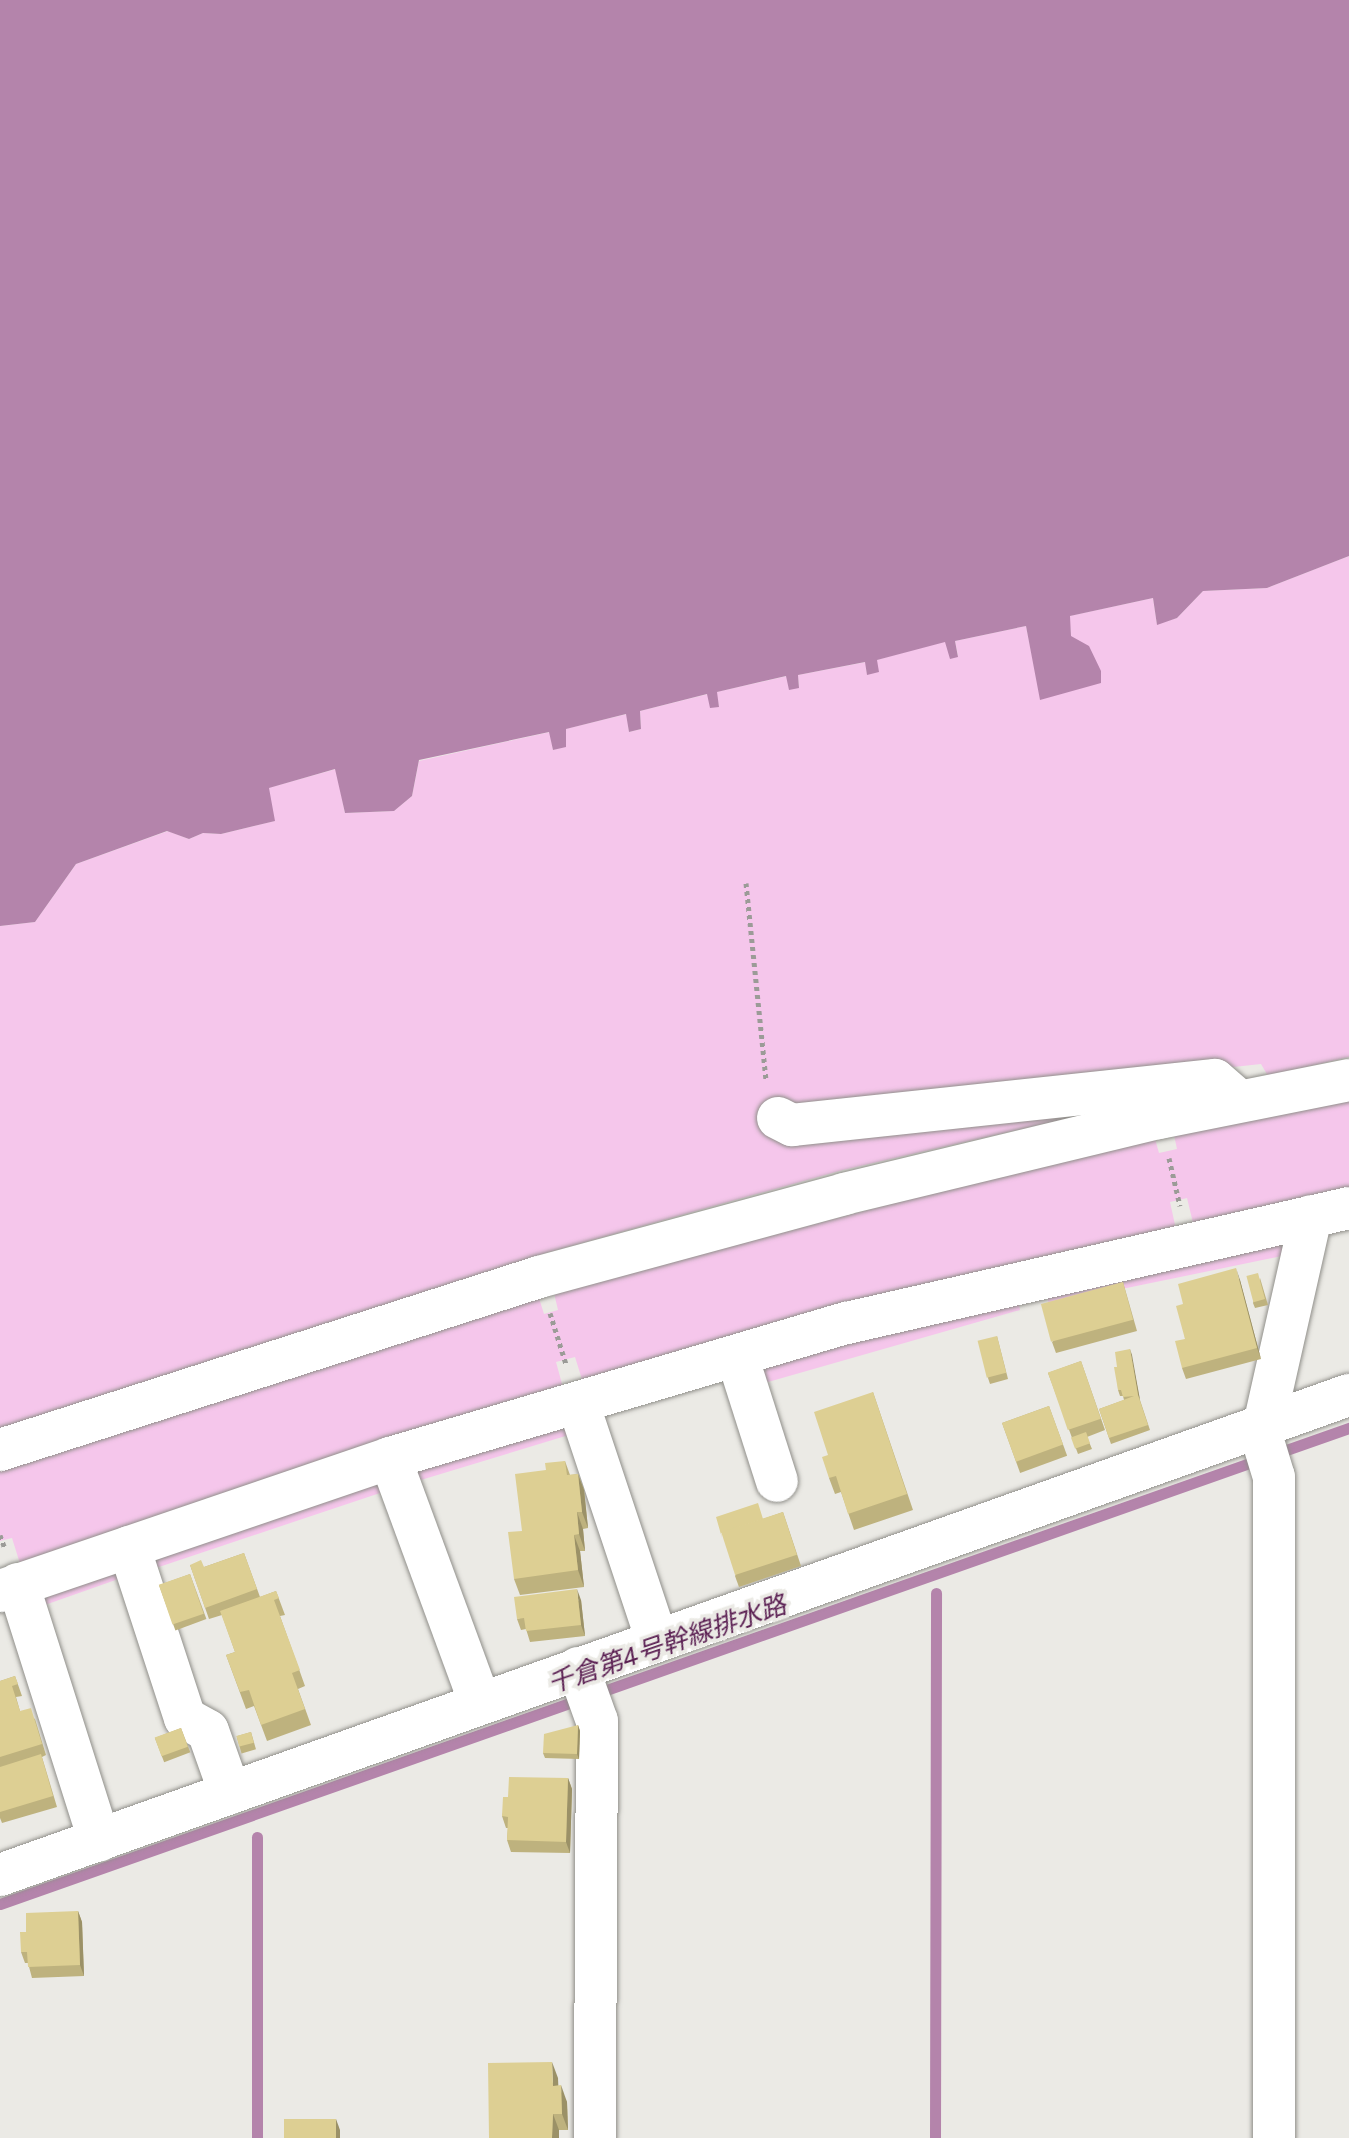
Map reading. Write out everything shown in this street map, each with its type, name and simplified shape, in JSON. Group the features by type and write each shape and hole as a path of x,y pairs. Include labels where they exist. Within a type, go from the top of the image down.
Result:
{"street":[{"path":"778,1118 792,1125 1215,1080 1241,1102"},
{"path":"0,1450 539,1277 844,1194 1159,1118 1349,1080"},
{"path":"99,1840 9,1588 390,1458 847,1323 1330,1212 1264,1442 1274,2138"},
{"path":"737,1356 777,1481"},
{"path":"0,1875 480,1703 585,1689 657,1641 1264,1442 1349,1395"},
{"path":"578,1403 657,1641"},
{"path":"390,1458 480,1703"},
{"path":"129,1547 185,1718 208,1731 230,1793"},
{"path":"585,1689 595,2138"}],"path":[{"path":"746,883 768,1100 778,1118"},
{"path":"1167,1151 1179,1200"},
{"path":"550,1313 564,1360"}],"shaded area":[{"path":"0,0 1349,0 1349,556 1267,588 1203,591 1177,618 1157,625 1153,598 1070,616 1071,636 1089,646 1101,671 1101,683 1040,700 1026,626 955,641 958,657 950,659 945,642 877,660 879,672 867,675 865,662 798,675 799,688 789,690 786,676 717,692 719,707 710,708 707,694 640,711 641,729 629,732 626,714 566,729 566,747 553,750 549,732 419,760 412,796 394,811 345,813 335,769 269,788 275,821 221,834 203,833 189,839 167,831 76,864 35,922 0,926"},
{"path":"1349,556 1349,1057 1268,1076 1261,1064 904,1103 1178,1093 843,1170 546,1253 0,1429 0,926 35,922 76,864 168,831 189,839 203,833 221,834 274,821 268,788 336,769 345,813 394,811 412,796 419,761 550,732 553,750 566,746 565,729 627,714 629,732 641,729 640,711 708,694 719,707 716,692 787,676 799,688 798,675 866,662 867,674 876,660 946,641 958,656 955,641 1026,626 1041,700 1071,636 1069,616 1153,598 1157,624 1177,618 1203,591 1267,588"},
{"path":"1349,1100 1349,1196 1195,1231 1187,1198 1170,1202 1177,1234 585,1389 575,1357 556,1362 565,1395 22,1570 12,1538 0,1541 0,1471 539,1298 544,1314 558,1310 554,1293 1096,1150 1155,1139 1159,1153 1177,1149 1174,1135"},
{"path":"1285,1243 1287,1255 1049,1304 1045,1289"},
{"path":"1017,1293 1020,1310 754,1386 749,1365"},
{"path":"562,1416 582,1431 411,1483 409,1464"},
{"path":"380,1475 386,1491 153,1569 146,1549"},
{"path":"116,1562 124,1577 42,1606 46,1583"}],"building":[{"path":"1236,1268 1257,1348 1182,1368 1175,1341 1185,1339 1176,1306 1183,1304 1178,1284"},
{"path":"1258,1273 1265,1299 1253,1302 1246,1276"},
{"path":"1123,1282 1133,1320 1051,1342 1041,1304"},
{"path":"997,1336 1006,1373 987,1378 978,1341"},
{"path":"1130,1349 1138,1395 1148,1425 1109,1438 1099,1409 1134,1396 1123,1397 1121,1390 1118,1390 1114,1367 1117,1367 1115,1352"},
{"path":"1081,1361 1101,1419 1068,1430 1048,1372"},
{"path":"873,1392 907,1494 848,1514 836,1476 829,1478 822,1457 828,1455 814,1412"},
{"path":"1049,1406 1063,1445 1016,1462 1002,1423"},
{"path":"1086,1432 1090,1443 1075,1449 1071,1437"},
{"path":"565,1461 567,1475 578,1474 582,1512 577,1512 579,1534 574,1535 578,1570 514,1579 508,1532 522,1531 515,1474 546,1470 545,1463"},
{"path":"758,1503 763,1519 721,1533 722,1538 716,1517"},
{"path":"783,1512 797,1555 735,1575 721,1532"},
{"path":"244,1553 257,1589 205,1608 190,1565 201,1560 204,1567"},
{"path":"190,1574 204,1614 172,1624 159,1585"},
{"path":"577,1589 581,1625 526,1631 524,1618 517,1619 514,1597"},
{"path":"276,1591 279,1598 274,1600 300,1670 292,1673 305,1709 261,1725 249,1690 240,1692 226,1655 235,1652 220,1611"},
{"path":"15,1676 18,1684 12,1686 20,1711 31,1708 42,1744 0,1757 0,1681"},
{"path":"578,1725 577,1754 543,1753 544,1734"},
{"path":"181,1728 188,1747 162,1756 155,1738"},
{"path":"251,1732 254,1743 239,1747 237,1736"},
{"path":"41,1754 53,1796 0,1812 0,1767"},
{"path":"509,1777 568,1778 566,1842 507,1840 508,1817 502,1816 503,1797 508,1797"},
{"path":"78,1911 80,1965 28,1967 27,1952 21,1952 20,1932 26,1932 26,1913"},
{"path":"552,2062 553,2086 561,2085 562,2114 553,2114 552,2138 489,2138 488,2063"},
{"path":"284,2119 336,2119 336,2138 284,2138"}],"waterway":[{"name":"千倉第4号幹線排水路","path":"0,1904 1349,1428"},
{"path":"935,2138 936,1593"},
{"path":"257,1837 257,2138"}]}
